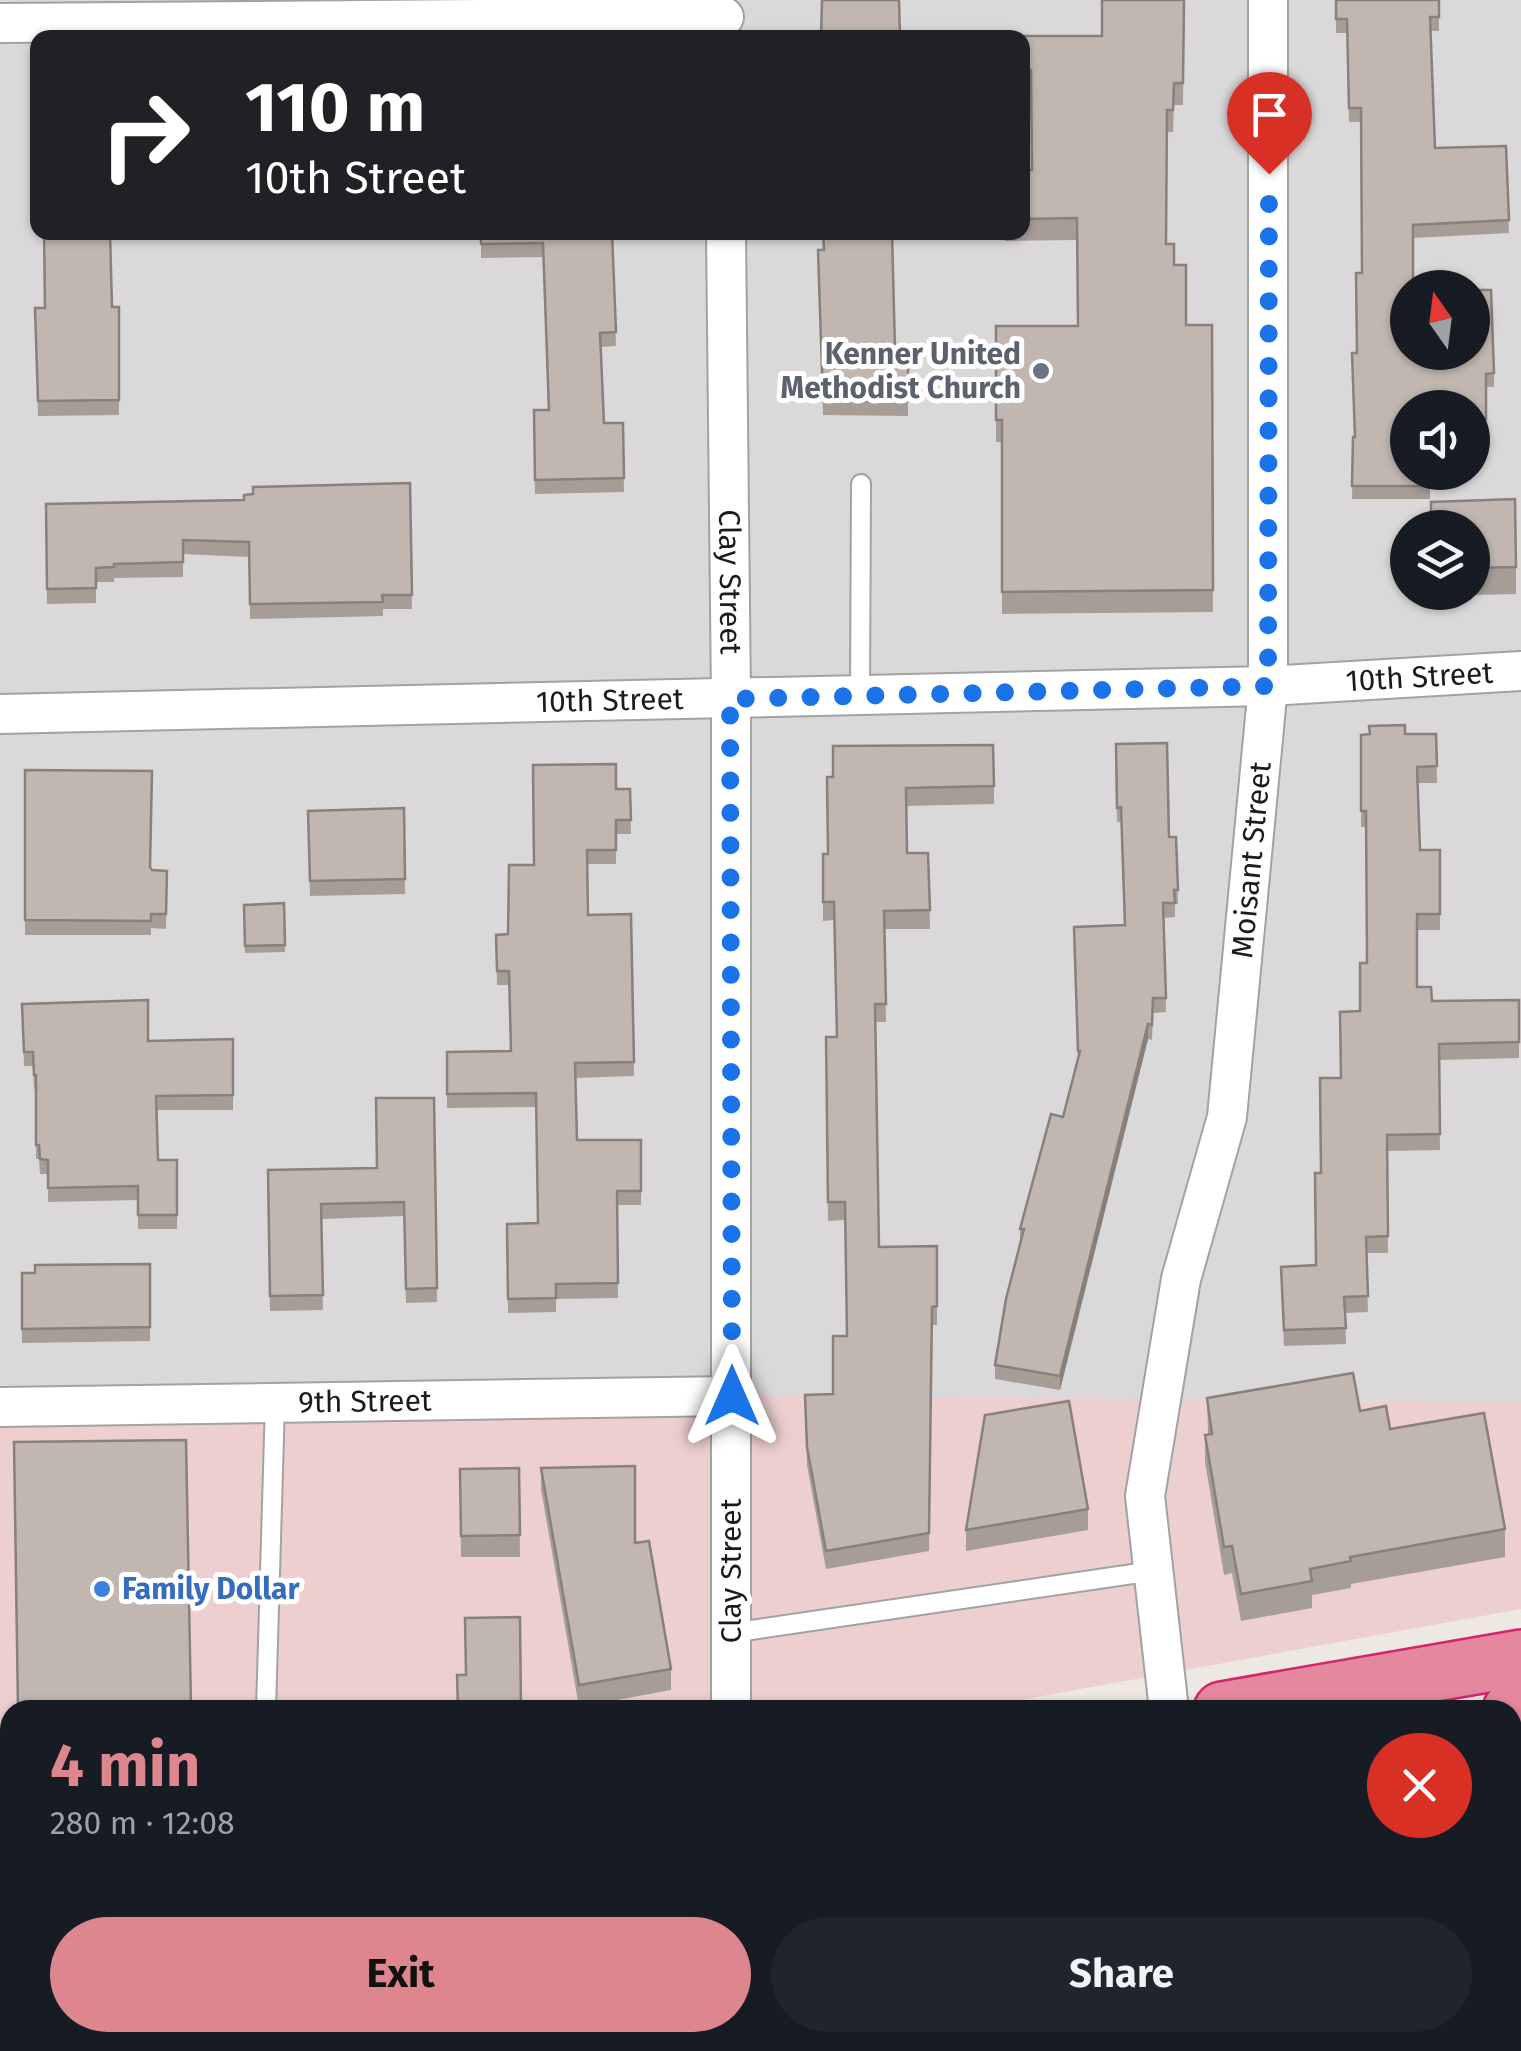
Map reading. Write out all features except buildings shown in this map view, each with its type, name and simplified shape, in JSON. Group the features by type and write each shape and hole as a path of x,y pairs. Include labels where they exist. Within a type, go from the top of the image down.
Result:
{"highway":[{"path":"1280,1700 1521,1658"}],"street":[{"name":"Moisant Street","path":"1168,1700 1145,1496 1181,1279 1228,1117 1268,686 1268,0"},
{"path":"0,23 723,18"},
{"name":"Clay Street","path":"726,240 731,1700"},
{"name":"10th Street","path":"0,714 1268,686 1521,671"},
{"name":"9th Street","path":"0,1407 732,1396"}],"lane":[{"path":"860,696 862,484"},
{"path":"266,1700 275,1402"},
{"path":"731,1633 1153,1571"}],"shaded area":[{"path":"0,0 1521,0 1521,1403 0,1387"},
{"path":"0,1387 1521,1403 1521,1609 1020,1700 0,1700"}],"place":[{"name":"Kenner United Methodist Church","path":"1041,371"},
{"name":"Family Dollar","path":"102,1589"}],"route":[{"path":"732,1396 730,699 1268,686 1269,174"}]}
